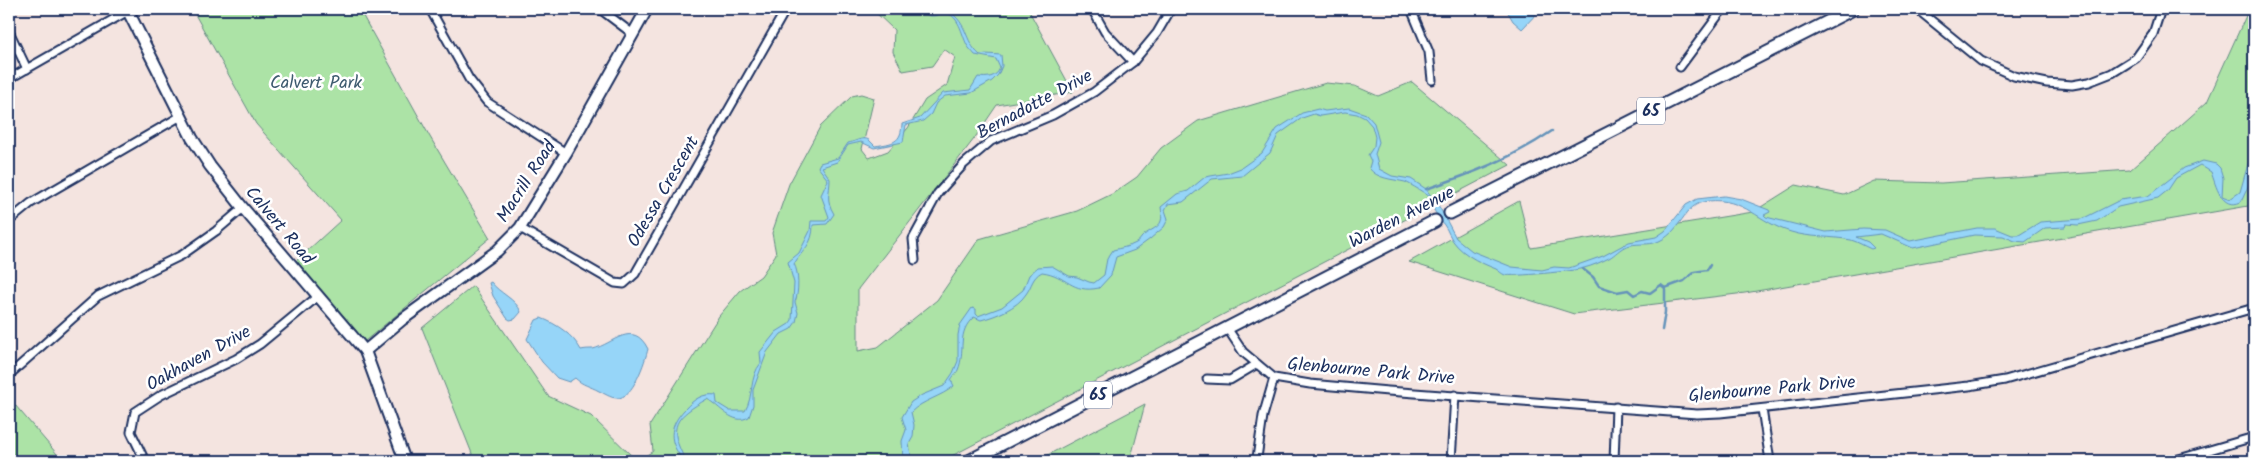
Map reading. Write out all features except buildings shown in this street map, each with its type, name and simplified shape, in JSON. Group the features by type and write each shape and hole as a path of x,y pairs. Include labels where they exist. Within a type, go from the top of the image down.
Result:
{"main road":[{"name":"Warden Avenue","path":"1450,213 1853,9"},
{"name":"Warden Avenue","path":"969,461 1435,221"}],"street":[{"path":"430,9 469,79 487,102 566,152"},
{"path":"600,9 633,34"},
{"name":"Macrill Road","path":"365,351 403,320 497,251 520,228 566,152 647,9"},
{"name":"Odessa Crescent","path":"520,228 615,283 624,284 634,274 786,9"},
{"path":"1092,9 1105,32 1133,62"},
{"name":"Bernadotte Drive","path":"915,260 913,239 938,193 964,164 991,141 1061,110 1094,92 1133,62 1157,33 1171,9"},
{"path":"1411,9 1429,52 1432,80"},
{"path":"1680,67 1723,9"},
{"path":"1917,9 1981,61 2014,76 2047,83 2072,85 2089,82 2112,74 2136,58 2153,34 2161,9"},
{"path":"9,79 128,10"},
{"name":"Calvert Road","path":"128,10 201,152 243,208 365,351 405,461"},
{"path":"9,31 27,69"},
{"path":"9,221 31,203 181,116"},
{"path":"9,374 98,296 182,254 216,231 243,208"},
{"name":"Warden Avenue","path":"1435,221 1450,213"},
{"name":"Oakhaven Drive","path":"145,461 131,432 136,412 161,395 244,354 260,344 317,297"},
{"name":"Glenbourne Park Drive","path":"1227,328 1237,346 1274,378 1310,384 1388,391 1455,394 1697,414 1762,409 2005,380 2254,308"},
{"path":"1207,379 1230,380 1257,364"},
{"path":"1257,458 1263,416 1274,378"},
{"path":"1451,461 1455,394"},
{"path":"1614,461 1616,407"},
{"path":"1762,409 1770,461"},
{"path":"2172,461 2254,437"}],"green space":[{"name":"Calvert Park","path":"192,9 359,9 430,137 490,238 365,341 296,261 341,220 256,124"},
{"path":"872,9 1028,9 1073,92 997,105 974,139 858,289 858,351 878,347 937,300 979,239 1077,211 1112,194 1137,177 1161,148 1198,121 1326,83 1355,86 1378,96 1412,82 1510,165 942,461 638,461 653,451 650,425 719,316 740,291 761,276 776,254 772,233 789,184 820,127 852,96 861,94 874,98 862,149 869,158 888,151 908,128 925,100 947,85 955,57 944,49 932,66 903,71 893,52 894,30"},
{"path":"2249,9 2254,9 2254,205 1745,293 1574,314 1409,262 1519,201 1531,248 1753,212 1796,185 1844,195 1874,181 1941,183 2130,170 2207,102"},
{"path":"473,286 548,396 591,416 637,461 475,461 422,328"},
{"path":"9,398 63,461 9,461"},
{"path":"1145,404 1130,461 1036,461"}],"water":[{"path":"918,9 935,14 944,9 952,14 958,19 980,55 1001,55 1002,66 998,75 992,81 971,93 945,96 936,103 931,114 923,121 906,125 903,142 874,148 861,142 848,145 837,162 822,167 830,179 829,200 834,214 827,224 813,225 813,232 809,242 794,264 798,283 795,302 798,313 796,322 791,329 781,334 767,352 753,390 753,405 749,417 738,419 732,417 707,399 681,417 677,423 676,439 686,461 684,461 675,447 672,435 675,422 679,416 695,400 711,395 716,395 717,403 730,411 745,411 750,399 757,368 761,363 760,352 776,332 792,320 794,283 788,262 799,253 810,231 811,221 826,221 829,217 821,195 828,180 818,167 820,163 838,158 848,143 867,139 875,146 895,141 900,135 902,124 920,118 943,93 970,90 978,77 994,76 1000,68 996,59 975,55 967,45 954,17 944,12 931,16"},
{"path":"1506,9 1541,9 1522,29 1513,21"},
{"path":"1349,108 1366,114 1374,123 1379,142 1375,154 1379,169 1392,176 1411,179 1426,189 1440,208 1456,238 1472,251 1512,267 1542,270 1554,267 1569,268 1603,256 1629,242 1656,237 1665,231 1686,205 1697,199 1724,196 1741,199 1769,210 1770,212 1764,215 1766,217 1826,232 1863,229 1885,230 1910,241 1977,228 1995,228 2012,235 2019,235 2040,222 2082,219 2120,200 2148,196 2184,168 2203,161 2216,164 2220,168 2223,178 2222,196 2230,199 2240,192 2254,143 2254,174 2241,202 2234,204 2224,200 2217,190 2211,172 2200,165 2176,178 2168,190 2158,198 2118,207 2097,221 2078,225 2066,224 2065,227 2045,228 2025,242 2015,241 2003,236 1974,235 1913,248 1881,234 1856,237 1868,242 1874,248 1871,249 1851,240 1798,234 1780,228 1732,203 1708,201 1699,203 1692,208 1671,233 1664,239 1654,243 1627,246 1611,257 1579,269 1504,275 1496,269 1475,260 1457,246 1435,213 1429,196 1405,182 1385,178 1372,172 1369,168 1371,161 1368,155 1374,146 1375,137 1372,126 1365,118 1357,114 1345,112 1320,116 1314,114 1302,118 1278,135 1270,153 1242,176 1212,179 1183,202 1168,204 1165,210 1168,219 1164,227 1135,250 1116,257 1111,275 1099,288 1082,288 1042,272 1034,279 1022,299 1012,307 981,320 974,317 968,323 963,335 960,363 958,370 951,380 954,386 921,404 911,412 914,425 913,437 909,444 911,455 909,461 903,461 902,441 906,430 902,417 911,402 944,386 953,373 958,361 960,325 972,308 976,309 978,316 1002,307 1023,290 1029,275 1038,267 1052,266 1069,276 1094,283 1104,275 1107,259 1113,250 1136,243 1159,225 1162,218 1161,207 1177,194 1188,191 1205,177 1228,173 1241,168 1262,153 1277,129 1302,113 1318,109 1325,111"},
{"path":"491,282 519,307 521,312 515,319 510,320 507,318 493,296 489,283"},
{"path":"541,318 553,323 564,331 581,350 593,349 629,334 642,340 648,349 633,386 623,397 614,398 583,384 575,378 569,382 557,378 542,362 527,339 536,320"}],"waterway":[{"path":"1426,189 1491,164 1537,141 1552,131"},
{"path":"1583,269 1593,277 1599,286 1617,292 1628,290 1634,295 1642,291 1650,293 1661,285 1665,288 1684,281 1694,272 1707,270 1710,265"},
{"path":"1662,330 1665,312 1665,288"}]}
